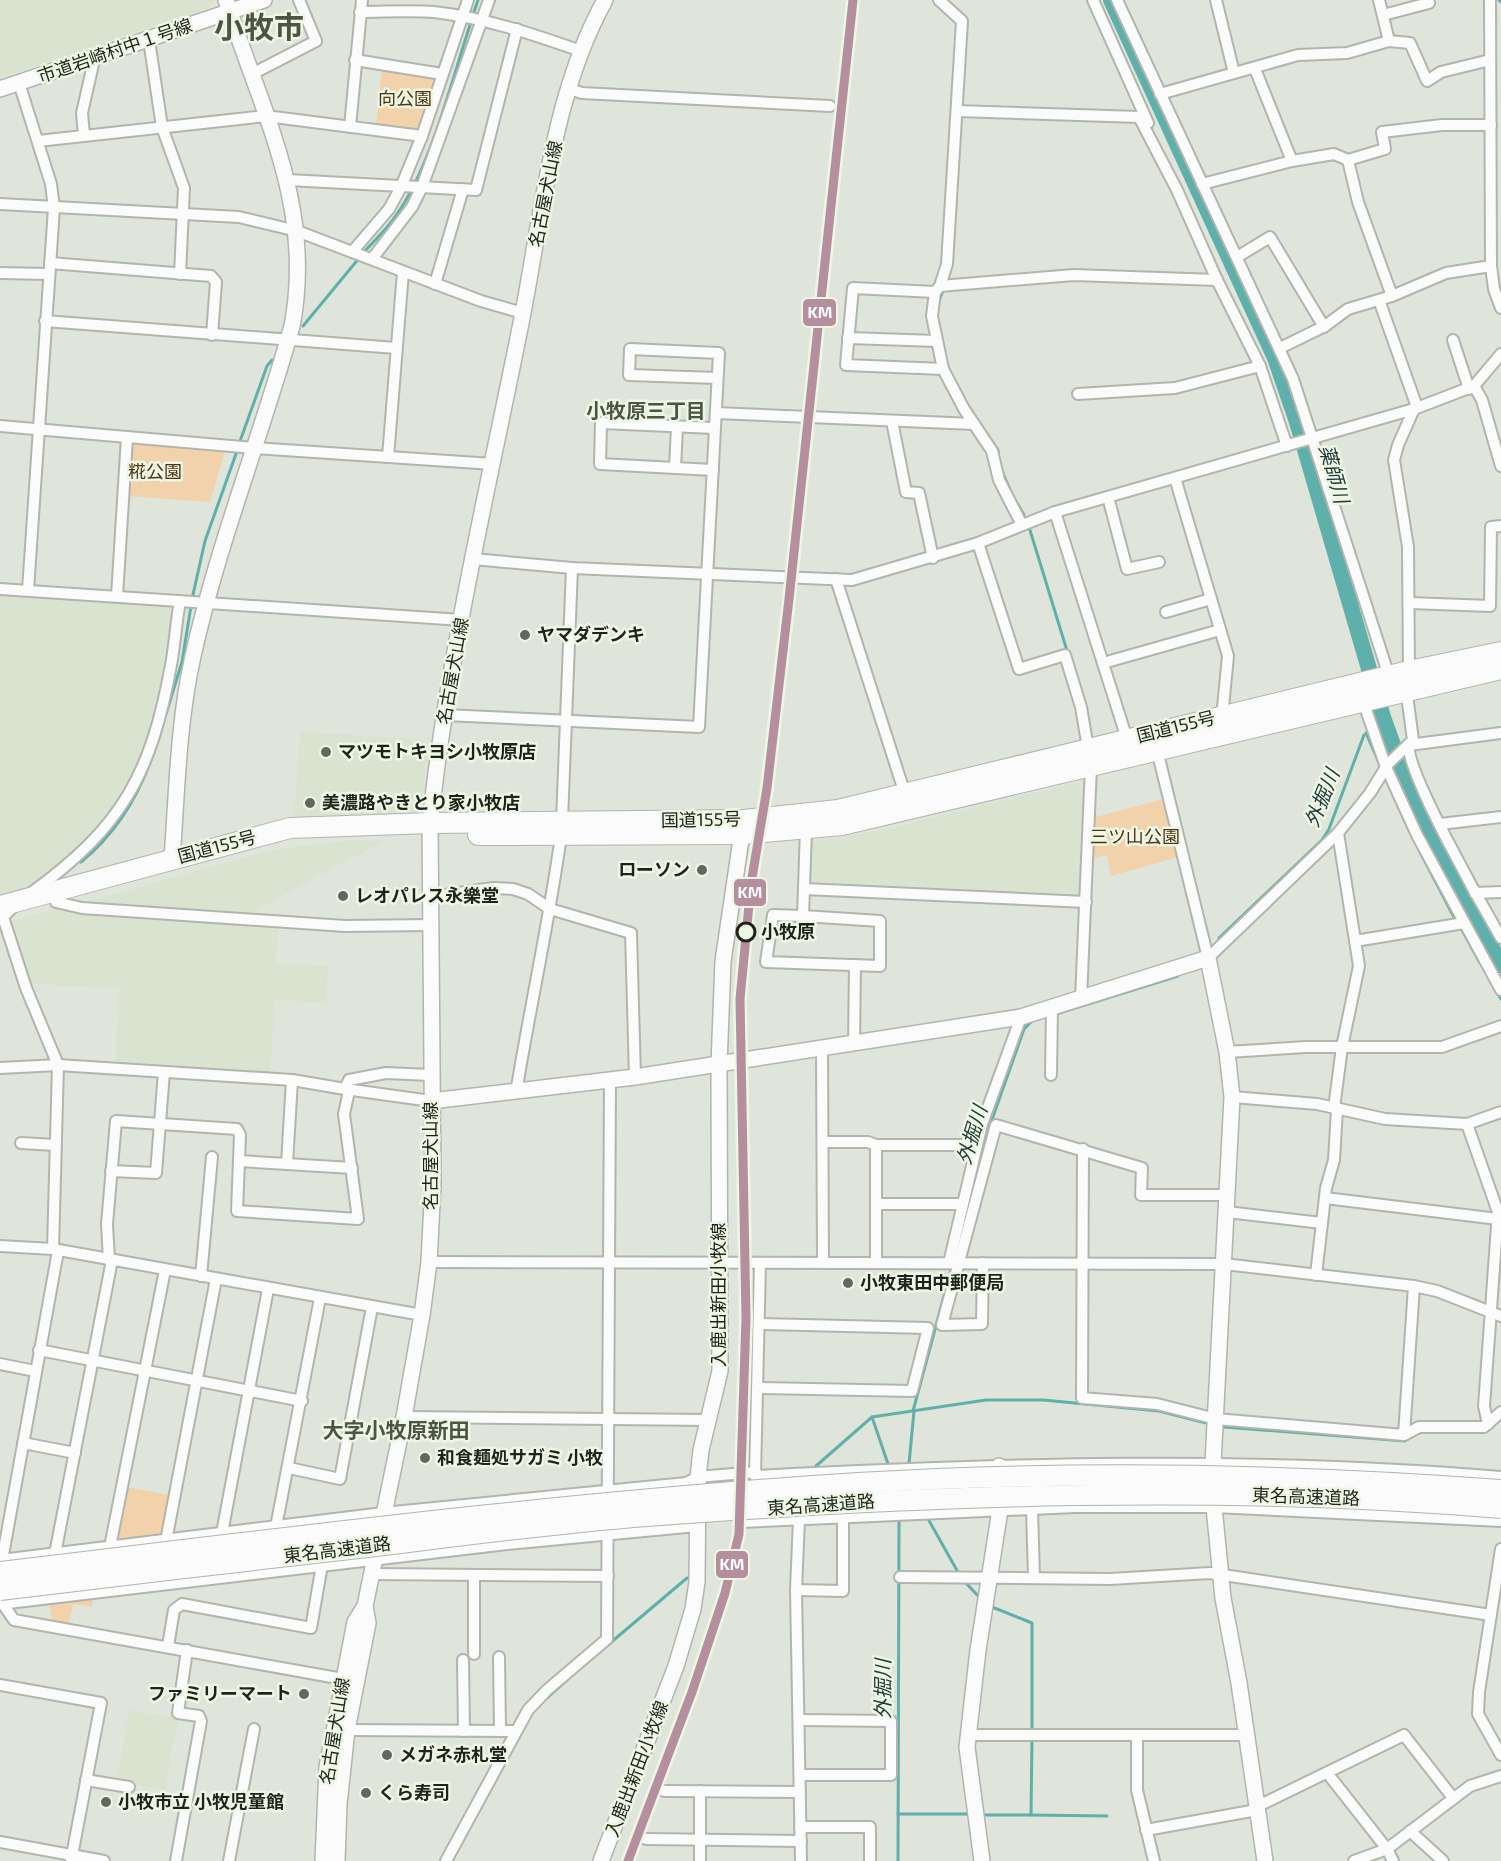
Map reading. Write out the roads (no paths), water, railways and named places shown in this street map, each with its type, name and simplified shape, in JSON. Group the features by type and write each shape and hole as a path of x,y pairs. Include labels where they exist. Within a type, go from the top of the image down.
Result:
{"highway":[{"name":"国道155号","path":"743,827 838,810 905,794 1090,757 1157,750 1363,700 1407,680 1501,652"},
{"name":"国道155号","path":"1,914 20,901 290,828 743,827 806,829 842,825 1090,757 1127,739 1389,676 1407,680 1501,669"},
{"name":"国道155号","path":"1,914 56,903 234,853 308,837 430,829"},
{"name":"東名高速道路","path":"0,1572 475,1516 642,1499 862,1483 1098,1476 1204,1476 1306,1478 1501,1490"},
{"name":"東名高速道路","path":"1,1599 620,1519 864,1501 988,1496 1204,1494 1374,1500 1501,1508"}],"street":[{"name":"市道岩崎村中１号線","path":"0,89 94,60 228,6 264,0"},
{"path":"252,74 316,42 300,0"},
{"path":"350,128 362,0"},
{"path":"362,256 403,187 464,17 468,0"},
{"path":"362,256 405,217 420,187 489,0"},
{"name":"名古屋犬山線","path":"323,1861 327,1767 355,1622 365,1606 404,1417 429,1262 433,1184 429,925 430,829 445,715 550,168 581,51 605,0"},
{"path":"939,0 963,21 947,264 932,316 943,369 992,451 999,480 1022,525"},
{"path":"1093,0 1159,154 1217,280 1260,366 1287,446"},
{"path":"1117,0 1280,348 1313,438 1389,676"},
{"path":"1216,0 1234,73"},
{"path":"1379,0 1389,41"},
{"path":"1490,0 1491,125 1496,180 1491,266 1494,289 1501,308"},
{"path":"1383,15 1429,3"},
{"path":"172,859 182,719 202,602 249,448 288,341 297,292 297,231 288,180 228,6"},
{"path":"360,12 431,12 464,17 517,29 581,51"},
{"path":"288,180 476,190 517,29"},
{"path":"149,39 162,127 184,188 180,274"},
{"path":"1160,94 1298,55 1347,53 1389,41 1410,43 1427,81 1441,72 1490,60"},
{"path":"84,135 82,113 94,60"},
{"path":"355,60 442,74"},
{"path":"1255,69 1292,160"},
{"path":"19,83 51,184 54,208 28,590"},
{"path":"570,89 582,93 830,106"},
{"path":"957,111 1139,117 1159,154"},
{"path":"38,141 266,116 422,136"},
{"path":"1202,184 1292,160 1334,154 1348,160 1385,149 1382,132 1442,125 1491,125"},
{"path":"1348,160 1358,202 1392,296"},
{"path":"435,284 463,189"},
{"path":"0,204 238,217 297,231 435,284 523,313"},
{"path":"1237,257 1270,237 1324,327"},
{"path":"1280,348 1324,327 1348,309 1392,296 1446,273 1491,266"},
{"path":"0,273 49,269 211,276 216,282 212,335"},
{"path":"388,457 403,272"},
{"path":"943,369 846,365 853,288 938,289 1074,274 1217,280"},
{"path":"1379,300 1416,408"},
{"path":"45,321 396,348"},
{"path":"848,338 937,341"},
{"path":"1453,340 1471,388 1482,400 1501,466"},
{"path":"445,715 699,727 719,353 630,349 628,375 717,378"},
{"path":"473,560 572,568 852,580 978,543 1055,512 1416,408 1471,388 1501,354"},
{"path":"1078,394 1176,388 1260,366"},
{"path":"0,1068 58,1065 292,1080 431,1101 516,1093 635,1077 1021,1017 1208,958 1338,833 1387,765 1413,740 1407,680 1410,603 1408,547 1394,460 1405,426 1416,408"},
{"path":"716,412 974,424"},
{"path":"892,421 906,492 919,493 933,558"},
{"path":"713,470 600,464 601,423 714,428"},
{"path":"0,426 249,448 493,464"},
{"path":"675,468 677,427"},
{"path":"117,596 127,437"},
{"path":"1175,478 1228,662 1223,707"},
{"path":"1108,497 1127,569 1159,562"},
{"path":"1055,512 1127,739"},
{"path":"1410,603 1490,606 1491,527 1501,526"},
{"path":"978,543 1019,669 1065,655 1081,707 1090,757 1081,999"},
{"path":"516,1093 532,990 550,909 561,829 572,568"},
{"path":"836,579 905,794"},
{"path":"0,589 462,620"},
{"path":"1166,612 1211,599"},
{"path":"20,901 86,849 119,811 131,791 146,759 162,709 182,601"},
{"path":"1103,663 1220,630"},
{"path":"1363,700 1387,765 1417,835 1501,990"},
{"path":"1406,747 1501,733"},
{"path":"1406,747 1440,824 1501,938"},
{"path":"1157,750 1208,958 1227,1052 1232,1097 1213,1463 1214,1507 1221,1576 1265,1861"},
{"path":"1440,824 1501,817"},
{"name":"入鹿出新田小牧線","path":"601,1861 676,1666 693,1609 699,1554 698,1477 720,1371 719,1065 723,961 743,827"},
{"path":"803,916 806,829"},
{"path":"1316,1275 1325,1198 1334,1160 1335,1108 1342,1047 1359,969 1338,833"},
{"path":"431,897 493,888 513,889 528,894 550,909 631,933 635,1077"},
{"path":"804,889 1086,902"},
{"path":"1475,893 1501,892"},
{"path":"56,903 82,908 345,926 429,925"},
{"path":"1,914 26,988 58,1065 55,1250 23,1443 0,1560 1,1599 14,1620 343,1679"},
{"path":"772,915 803,916 880,921 879,966 766,962 772,915"},
{"path":"1355,941 1464,923"},
{"path":"854,1043 855,965"},
{"path":"1051,1075 1056,1059 1052,1008"},
{"path":"983,1263 982,1324 942,1325 962,1204 982,1124 1021,1017"},
{"path":"1227,1052 1342,1047 1442,1047 1501,1026"},
{"path":"822,1048 823,1262"},
{"path":"111,1171 156,1173 165,1072"},
{"path":"56,1554 111,1260 107,1224 116,1121 237,1129 240,1135 237,1211 355,1220 360,1216 344,1114 349,1080 386,1073 431,1075"},
{"path":"287,1164 292,1080"},
{"path":"446,1861 528,1710 547,1690 607,1639 610,1080"},
{"path":"1232,1097 1335,1108 1385,1119 1467,1124 1501,1112"},
{"path":"982,1124 996,1127 996,1125 1142,1168 1141,1195 1228,1195"},
{"path":"1467,1124 1499,1214 1496,1314 1484,1406 1488,1424"},
{"path":"954,1263 996,1127"},
{"path":"824,1142 868,1142 876,1145 977,1145"},
{"path":"21,1143 55,1144"},
{"path":"876,1145 876,1262"},
{"path":"1083,1149 1082,1398 1157,1404 1216,1419 1404,1435 1419,1427 1484,1427 1501,1412"},
{"path":"201,1276 212,1157"},
{"path":"239,1161 352,1168"},
{"path":"1325,1198 1499,1214"},
{"path":"876,1204 962,1204"},
{"path":"1227,1212 1322,1223"},
{"path":"0,1246 55,1250 422,1315"},
{"path":"429,1262 1224,1264 1414,1286 1437,1291 1496,1314"},
{"path":"760,1263 756,1476 1063,1464 1213,1463 1432,1471 1501,1477"},
{"path":"110,1547 165,1270"},
{"path":"166,1540 216,1279"},
{"path":"1404,1435 1414,1286"},
{"path":"222,1533 268,1288"},
{"path":"276,1527 320,1298"},
{"path":"289,1468 340,1479 372,1307"},
{"path":"759,1388 912,1391 928,1328 760,1324"},
{"path":"39,1350 302,1401"},
{"path":"0,1364 35,1371"},
{"path":"404,1417 708,1420"},
{"path":"23,1443 75,1453"},
{"path":"1063,1464 1070,1507"},
{"path":"982,1861 967,1748 1000,1510 999,1466"},
{"path":"1428,1516 1432,1471"},
{"path":"0,1560 383,1513 686,1483 698,1477 756,1472"},
{"path":"502,1501 507,1544"},
{"path":"741,1522 1070,1507 1214,1507 1501,1521"},
{"path":"1032,1509 1034,1577"},
{"path":"796,1590 843,1591 843,1516"},
{"path":"799,1519 796,1590 801,1861"},
{"path":"373,1567 507,1544 697,1526"},
{"path":"1501,1549 1478,1714 1501,1755"},
{"path":"1,1599 322,1565 474,1576 608,1576"},
{"path":"168,1646 174,1610 182,1604 311,1628 322,1565"},
{"path":"900,1577 990,1576 1110,1579 1210,1573 1491,1615"},
{"path":"474,1576 474,1654"},
{"name":"名古屋犬山線","path":"337,1861 339,1804 347,1730 368,1623 365,1606"},
{"path":"176,1861 201,1721 199,1716 178,1713 187,1650"},
{"path":"499,1657 500,1731"},
{"path":"463,1660 464,1731"},
{"path":"0,1685 101,1703 71,1858"},
{"path":"800,1720 891,1721 891,1775 800,1775"},
{"path":"229,1861 254,1729"},
{"path":"347,1730 516,1731"},
{"path":"968,1735 1245,1735"},
{"path":"1137,1735 1137,1790 1154,1861"},
{"path":"1146,1830 1257,1809 1404,1735 1453,1798"},
{"path":"1328,1774 1388,1849 1393,1861"},
{"path":"1354,1861 1388,1849 1470,1786 1501,1776"},
{"path":"86,1780 129,1787"},
{"path":"664,1791 800,1792"},
{"path":"699,1791 700,1861"},
{"path":"801,1827 870,1827 870,1861"},
{"path":"1410,1831 1443,1861"},
{"path":"646,1839 801,1841"},
{"path":"0,1842 71,1858 104,1861"}],"waterway":[{"path":"473,15 478,0"},
{"name":"薬師川","path":"1111,0 1275,358 1297,422 1383,717 1411,795 1501,965"},
{"path":"364,252 386,229 409,194 420,172 440,121 471,22"},
{"path":"303,326 360,257"},
{"path":"938,303 943,291"},
{"path":"239,444 267,366 272,360"},
{"path":"991,440 998,450 998,459"},
{"path":"192,599 205,541 237,451"},
{"path":"1002,471 1011,492"},
{"path":"1017,503 1024,515"},
{"path":"1029,527 1068,654"},
{"path":"161,730 182,662 191,606"},
{"name":"外掘川","path":"1377,722 1383,717"},
{"path":"1366,733 1380,765"},
{"name":"外掘川","path":"1219,938 1322,840 1329,829 1364,735"},
{"path":"81,862 107,837 128,808 145,776 157,742"},
{"path":"1419,850 1456,921"},
{"path":"1461,928 1480,963"},
{"name":"外掘川","path":"1059,1013 1178,976"},
{"path":"1497,992 1501,999"},
{"name":"外掘川","path":"966,1214 989,1128 1024,1029 1033,1020"},
{"name":"外掘川","path":"913,1411 952,1266"},
{"path":"816,1466 872,1417 986,1400 1043,1400 1159,1411 1206,1423"},
{"path":"909,1464 914,1411"},
{"name":"外掘川","path":"872,1417 888,1464"},
{"path":"1224,1427 1405,1441 1410,1437"},
{"path":"927,1517 959,1574"},
{"name":"外掘川","path":"898,1861 899,1518"},
{"path":"609,1644 687,1578"},
{"path":"965,1582 981,1599"},
{"path":"992,1607 1032,1623 1032,1731"},
{"path":"546,1699 566,1681"},
{"path":"982,1815 1031,1815 1032,1739"},
{"path":"898,1814 969,1814"},
{"path":"1031,1815 1107,1816"}],"place":[{"name":"ヤマダデンキ","path":"525,635"},
{"name":"マツモトキヨシ小牧原店","path":"326,752"},
{"name":"美濃路やきとり家小牧店","path":"310,803"},
{"name":"ローソン","path":"702,870"},
{"name":"レオパレス永樂堂","path":"343,896"},
{"name":"小牧原","path":"746,932"},
{"name":"小牧東田中郵便局","path":"848,1283"},
{"name":"和食麺処サガミ 小牧","path":"425,1458"},
{"name":"ファミリーマート","path":"304,1694"},
{"name":"メガネ赤札堂","path":"387,1755"},
{"name":"くら寿司","path":"366,1793"},
{"name":"小牧市立 小牧児童館","path":"106,1802"}],"district":[{"name":"小牧市","path":"259,28"},
{"name":"小牧原三丁目","path":"646,411"},
{"name":"大字小牧原新田","path":"396,1431"}],"park label":[{"name":"向公園","path":"405,99"},
{"name":"糀公園","path":"155,472"},
{"name":"三ツ山公園","path":"1135,837"}]}
